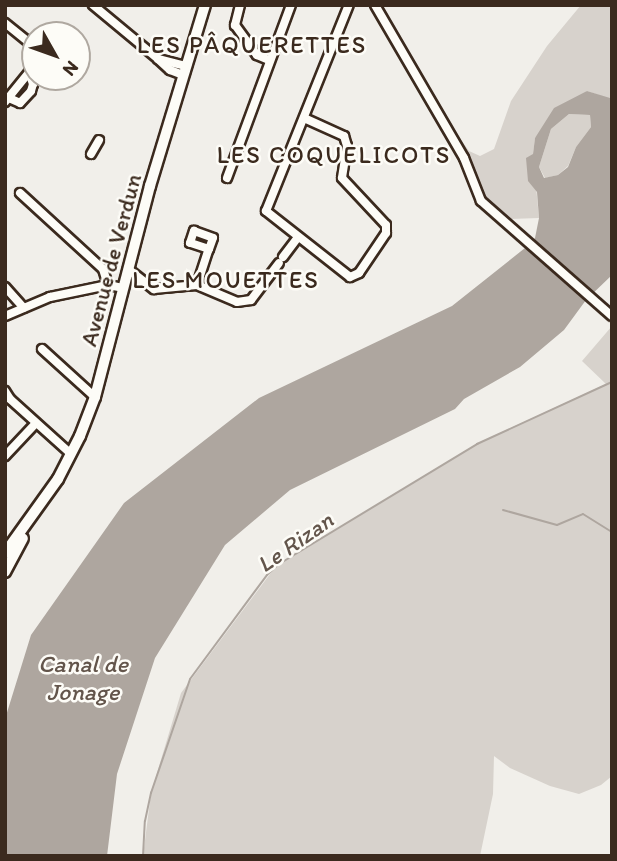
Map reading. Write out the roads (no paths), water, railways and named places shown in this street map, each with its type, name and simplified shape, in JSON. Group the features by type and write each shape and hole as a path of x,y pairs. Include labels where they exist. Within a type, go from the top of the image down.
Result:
{"main road":[{"name":"Avenue de Verdun","path":"5,572 71,454 95,397 128,269 205,5"},
{"name":"Avenue de Verdun","path":"5,553 34,516"}],"street":[{"path":"93,5 170,71 185,71"},
{"path":"240,5 235,24 257,55 269,60"},
{"path":"227,177 291,5"},
{"path":"304,118 344,136 347,146 342,178 386,225 386,233 359,273 349,277 267,211 304,118 349,5"},
{"path":"375,5 464,158 481,201 612,316"},
{"path":"5,23 21,36"},
{"path":"21,83 7,100 20,103 31,91"},
{"path":"91,154 99,140"},
{"path":"20,194 103,269 108,285"},
{"path":"128,269 154,289 197,285 237,302 251,300 299,237"},
{"path":"197,285 209,249"},
{"path":"5,316 50,298 108,285 123,288"},
{"path":"5,287 24,308"},
{"path":"42,349 95,397"},
{"path":"5,391 10,399 71,454"},
{"path":"5,456 36,423"}],"water":[{"name":"Canal de Jonage","path":"587,91 610,98 612,96 612,275 586,300 564,330 520,367 464,399 455,409 290,490 225,545 155,658 117,774 107,856 5,856 5,719 31,635 124,503 259,398 452,306 525,248 535,238 539,218 537,192 528,181 526,158 533,154 535,138 554,108","holes":["569,114 590,115 591,127 576,147 568,167 558,175 544,178 539,167 551,129"]}],"waterway":[{"name":"Le Rizan","path":"143,856 145,821 151,793 190,679 267,575 279,564 477,444 612,382"},
{"path":"503,510 557,525 583,514 612,532"}],"district":[{"name":"LES PÂQUERETTES","path":"252,45"},
{"name":"LES COQUELICOTS","path":"334,155"},
{"name":"LES MOUETTES","path":"226,280"}]}
